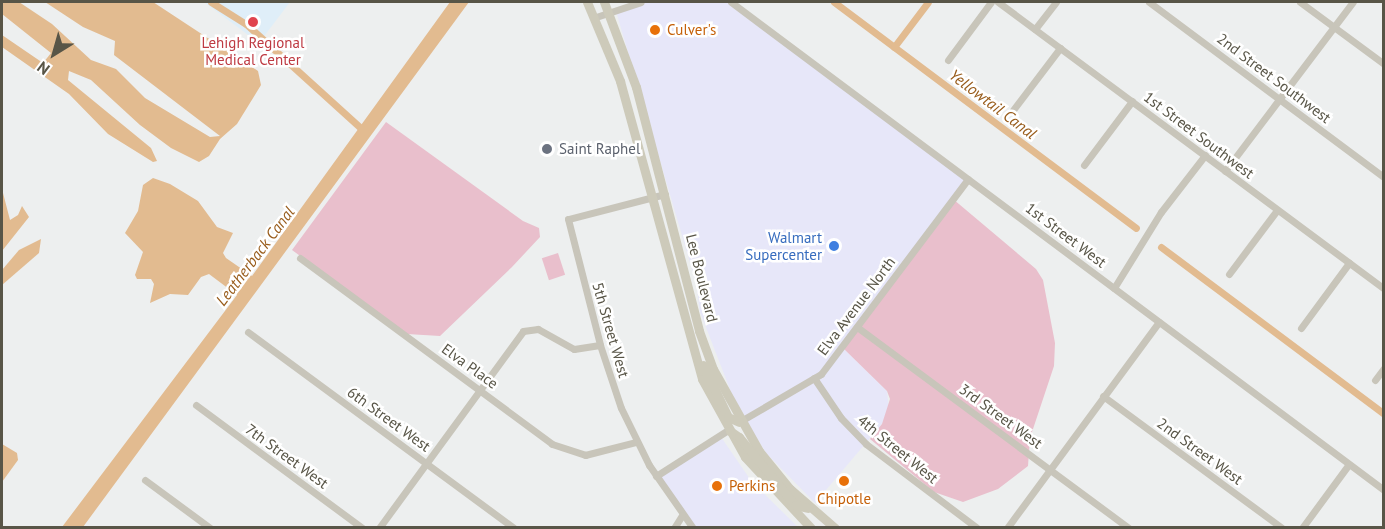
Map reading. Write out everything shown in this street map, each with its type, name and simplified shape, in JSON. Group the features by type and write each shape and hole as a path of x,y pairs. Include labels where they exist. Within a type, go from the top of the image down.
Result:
{"main road":[{"name":"Lee Boulevard","path":"587,2 596,17 617,73 684,322 702,379 728,430 761,477 811,528"},
{"name":"Lee Boulevard","path":"604,2 636,87 705,350 739,422 773,469 811,508 835,528"},
{"path":"684,322 721,404 729,417 739,422"},
{"path":"728,430 740,437 795,505 811,508"}],"street":[{"path":"596,17 641,2"},
{"name":"1st Street West","path":"731,2 1383,490"},
{"path":"948,60 991,2"},
{"name":"1st Street Southwest","path":"998,2 1383,290"},
{"path":"1035,29 1056,2"},
{"name":"2nd Street Southwest","path":"1149,2 1383,177"},
{"path":"1300,2 1383,64"},
{"path":"1225,171 1353,2"},
{"path":"1013,110 1060,48"},
{"path":"1084,165 1132,102"},
{"path":"1114,288 1161,212 1204,156"},
{"name":"Elva Avenue North","path":"739,422 814,378 857,327 968,179"},
{"name":"5th Street West","path":"665,194 568,219 600,345 636,442 656,476 693,528"},
{"path":"1229,274 1277,210"},
{"name":"Elva Place","path":"300,258 546,439 570,452 600,453 636,442"},
{"path":"1301,328 1349,264"},
{"path":"1007,528 1159,322"},
{"name":"3rd Street West","path":"857,327 1129,528"},
{"path":"379,528 523,331 538,329 574,349 600,345"},
{"name":"6th Street West","path":"248,332 514,528"},
{"path":"1375,380 1383,368"},
{"name":"4th Street West","path":"814,378 841,418 866,444 977,528"},
{"name":"2nd Street West","path":"1103,396 1281,528"},
{"name":"7th Street West","path":"196,405 362,528"},
{"path":"656,476 728,430"},
{"path":"1302,528 1349,464"},
{"path":"145,480 210,528"},
{"path":"674,528 682,515"}],"shaded area":[{"path":"2,2 19,2 52,24 91,60 116,69 145,98 210,137 220,136 114,55 115,41 83,27 45,2 153,2 258,71 261,85 237,124 220,139 209,156 199,162 171,148 140,125 91,80 69,71 68,80 151,148 157,161 153,162 108,134 69,94 2,47 2,35 43,63 51,53 2,14"},
{"name":"Lehigh Regional Medical Center","path":"204,2 290,2 259,43"},
{"path":"450,2 469,2 83,527 62,527 237,295 209,274 201,277 188,295 170,294 150,303 154,284 151,279 137,279 135,275 143,252 125,233 138,211 143,185 153,178 170,184 198,201 217,227 233,233 223,253 226,258 252,276"},
{"path":"646,2 733,2 969,179 843,348 887,391 889,409 882,424 815,503 767,454 738,410 700,312 696,283 615,8"},
{"path":"386,122 523,221 539,228 540,237 440,336 407,334 292,250"},
{"path":"2,189 10,220 18,215 22,206 29,217 2,251"},
{"path":"953,199 1036,269 1043,280 1055,343 1054,366 1030,438 1028,466 998,489 963,502 934,492 870,439 882,424 890,399 887,391 843,348"},
{"path":"41,239 39,253 2,285 2,270 19,250"},
{"path":"558,253 565,275 549,280 542,258"},
{"path":"721,437 752,482 798,527 693,527 658,474"},
{"path":"2,444 17,453 18,460 2,482"}],"waterway":[{"path":"211,2 246,24 365,132"},
{"name":"Yellowtail Canal","path":"834,2 1136,228"},
{"path":"894,47 928,2"},
{"name":"Yellowtail Canal","path":"1161,247 1384,414"}],"place":[{"name":"Lehigh Regional Medical Center","path":"253,22"},
{"name":"Culver's","path":"655,30"},
{"name":"Saint Raphel","path":"547,149"},
{"name":"Walmart Supercenter","path":"834,246"},
{"name":"Chipotle","path":"844,481"},
{"name":"Perkins","path":"717,486"}],"water label":[{"name":"Leatherback Canal","path":"255,256"}]}
